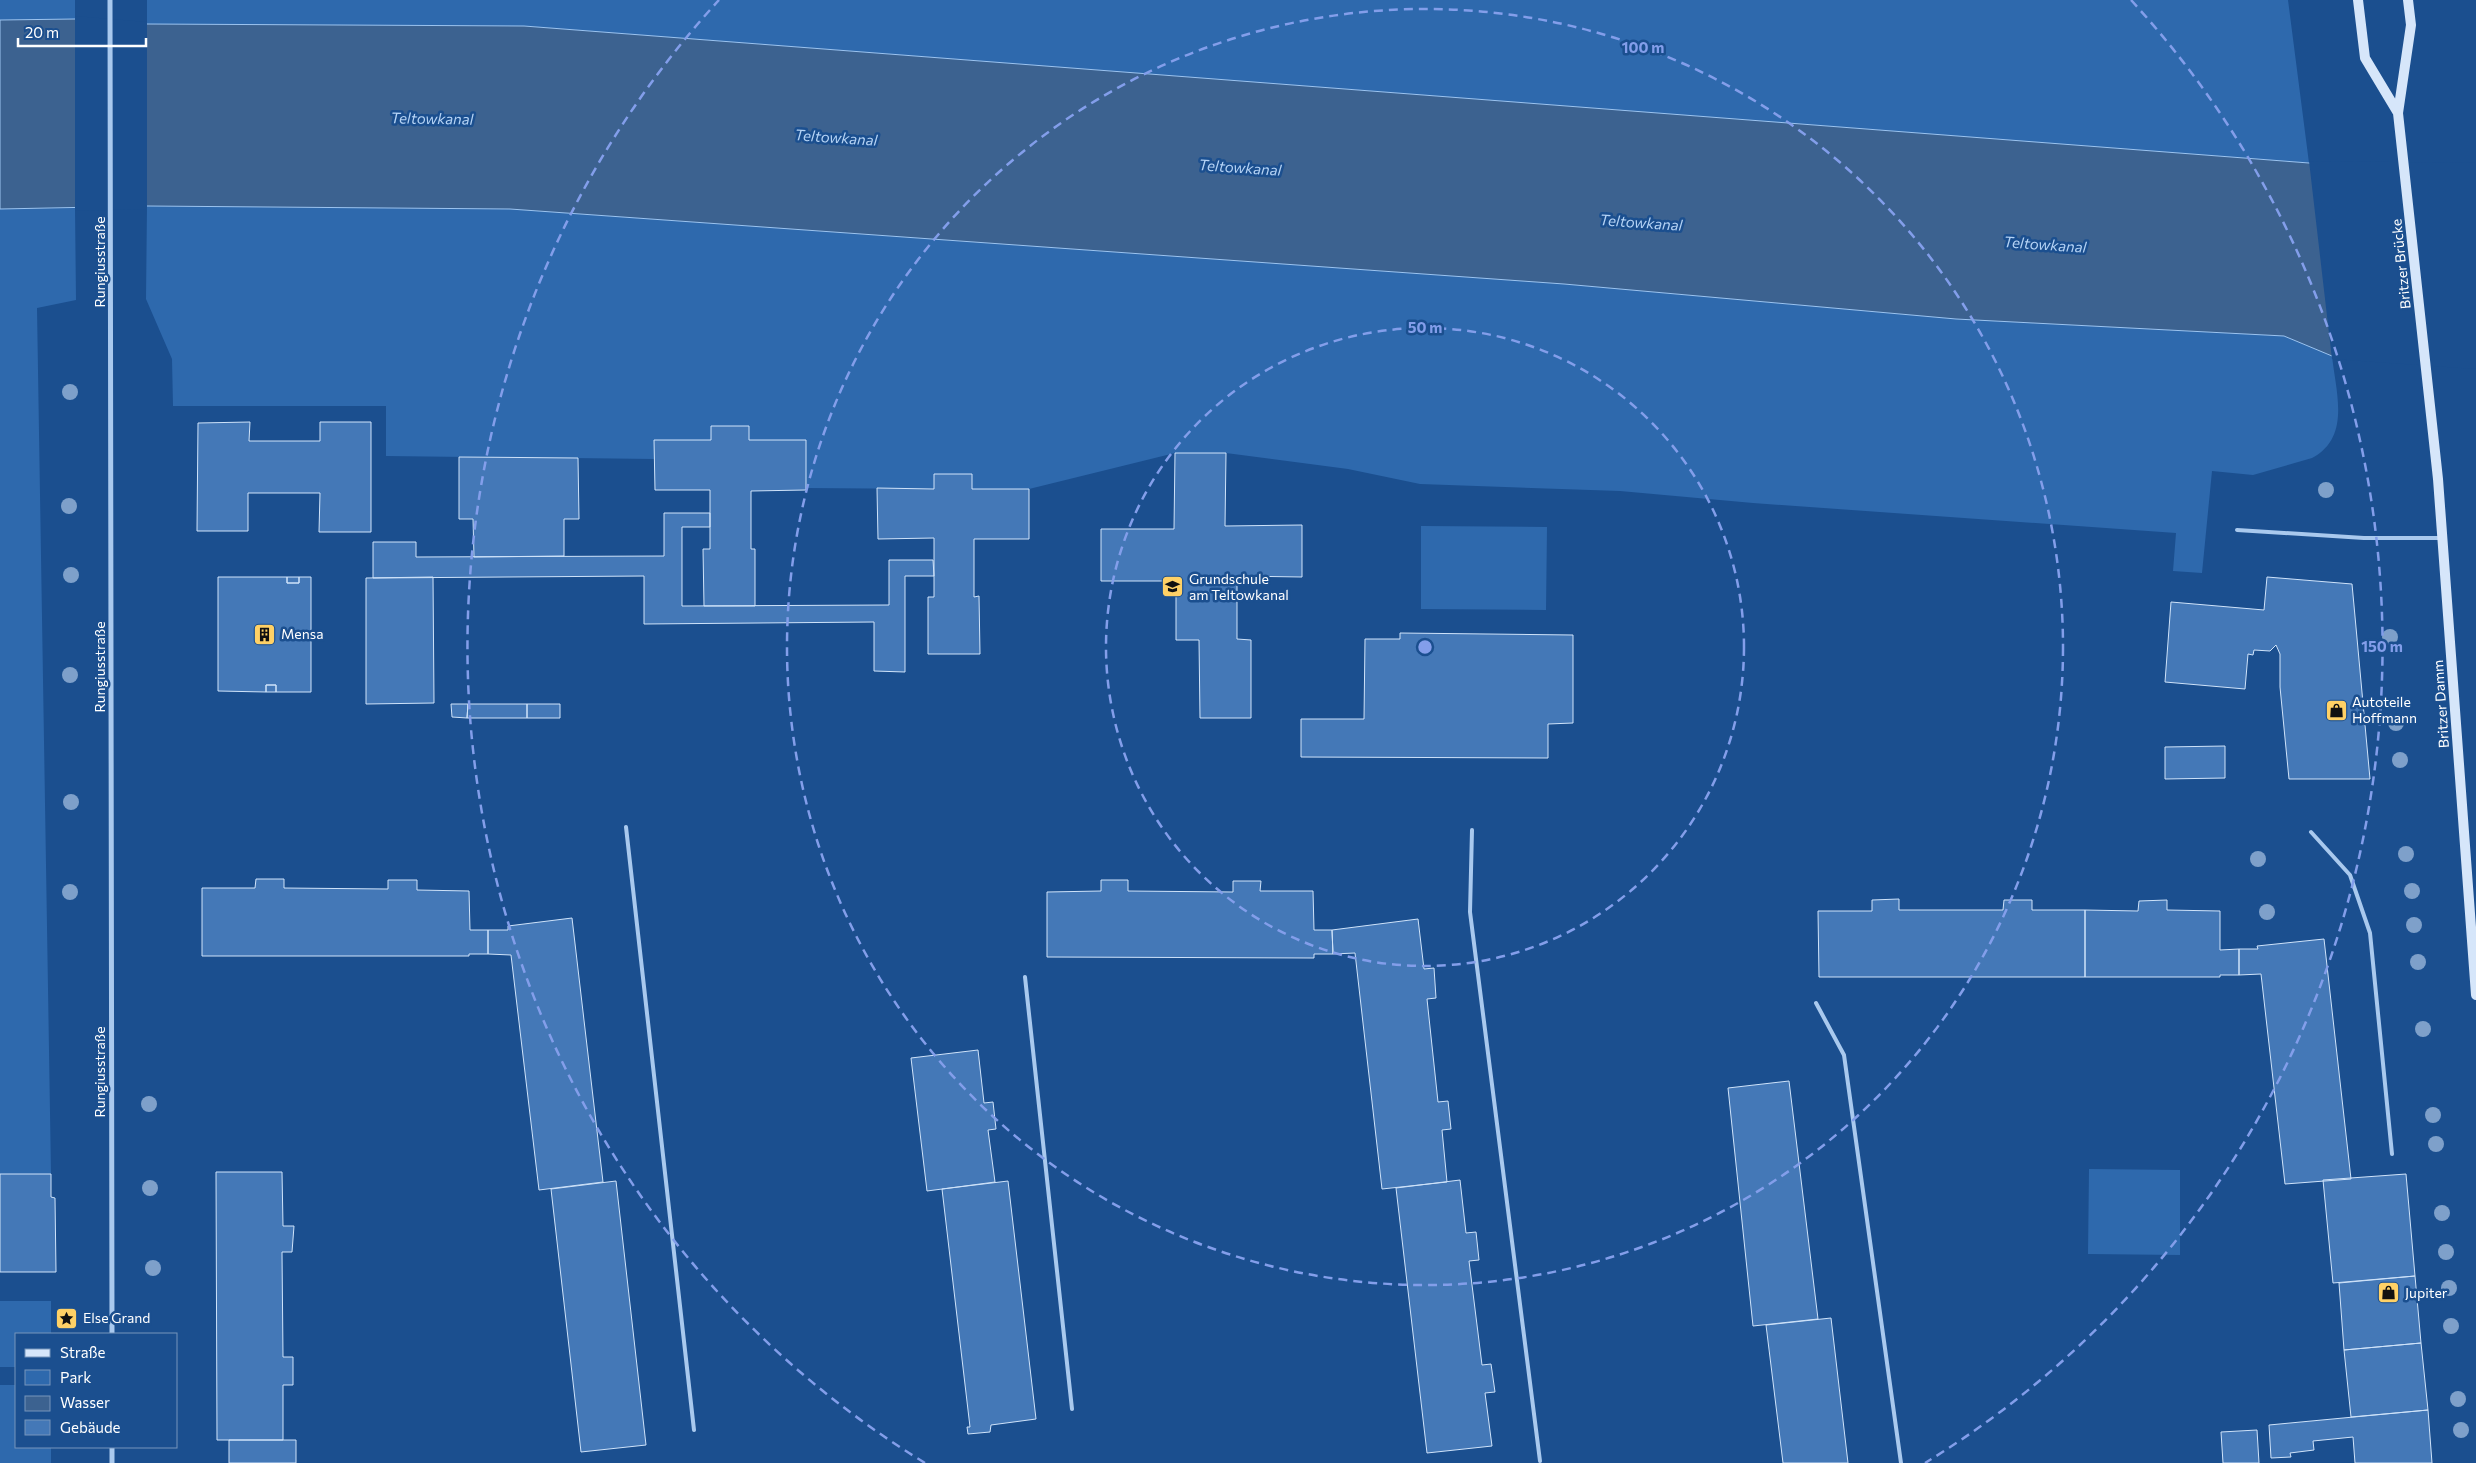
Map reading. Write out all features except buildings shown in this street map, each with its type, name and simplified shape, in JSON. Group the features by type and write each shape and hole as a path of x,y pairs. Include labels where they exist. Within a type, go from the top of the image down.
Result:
{"main road":[{"path":"2358,0 2365,58 2398,113"},
{"path":"2398,113 2411,25 2408,0"},
{"name":"Britzer Brücke","path":"2398,113 2431,412"},
{"name":"Britzer Damm","path":"2431,412 2443,538 2476,995"}],"street":[{"name":"Rungiusstraße","path":"110,0 112,1333"},
{"path":"112,1448 112,1463"}],"lane":[{"path":"2237,530 2364,538 2443,538"},
{"path":"626,827 694,1430"},
{"path":"1472,830 1470,912 1540,1461"},
{"path":"2311,832 2350,875 2370,933 2392,1154"},
{"path":"1025,977 1072,1409"},
{"path":"1816,1003 1844,1055 1901,1463"}],"green space":[{"path":"0,0 75,0 75,19 0,20"},
{"path":"147,0 2288,0 2309,163 524,26 147,24"},
{"path":"147,206 510,209 1564,284 1956,319 2284,336 2332,356 2338,399 2337,426 2332,438 2324,449 2312,458 2253,475 2212,471 2202,573 2173,571 2176,533 1753,503 1620,491 1420,484 1348,469 1226,453 1175,453 1029,489 972,489 972,474 934,474 934,489 806,488 806,440 749,440 749,426 711,426 711,440 655,459 386,456 386,406 173,406 172,359 146,299"},
{"path":"75,208 76,300 37,308 51,1174 0,1174 0,209"},
{"path":"1421,526 1547,527 1546,610 1421,609"},
{"path":"2089,1169 2180,1170 2180,1255 2088,1254"},
{"path":"0,1301 51,1301 51,1333 15,1333 15,1367 0,1367"},
{"path":"0,1385 15,1385 15,1448 51,1448 51,1463 0,1463"}],"water":[{"name":"Teltowkanal","path":"75,19 147,24 524,26 2309,163 2476,166 2332,356 2284,336 1956,319 1564,284 510,209 147,206 0,209 0,20"}],"pier":[{"path":"75,16 147,22 147,209 75,211"},
{"path":"2309,161 2476,163 2476,369 2332,359"}],"place":[{"name":"Grundschule am Teltowkanal","path":"1173,587"},
{"name":"Mensa","path":"265,634"},
{"name":"Autoteile Hoffmann","path":"2336,710"},
{"name":"Jupiter","path":"2389,1293"},
{"name":"Else Grand","path":"67,1318"}]}
